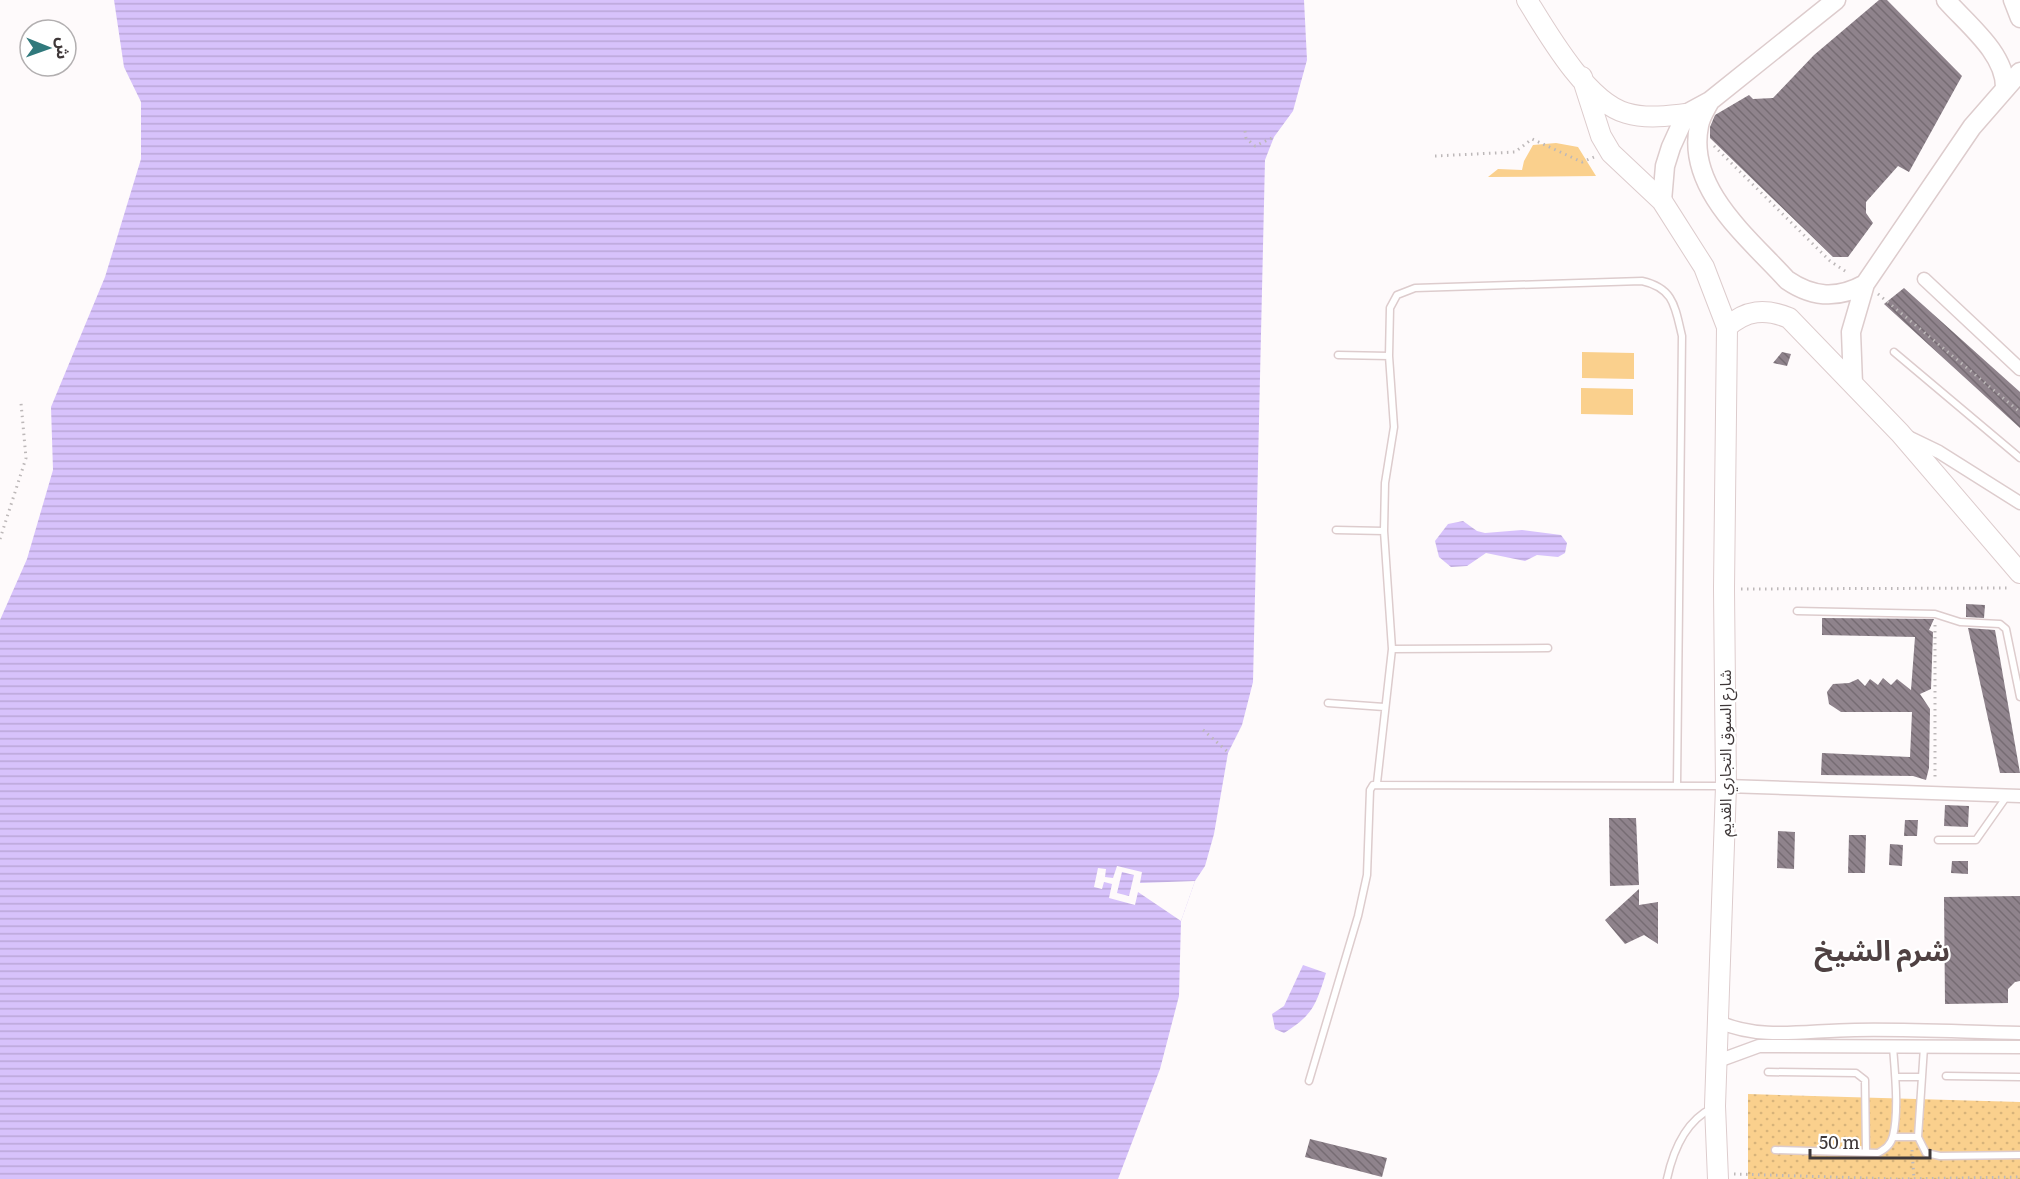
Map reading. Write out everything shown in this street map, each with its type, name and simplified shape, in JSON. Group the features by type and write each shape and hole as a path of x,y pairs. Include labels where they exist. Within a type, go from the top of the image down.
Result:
{"main road":[{"path":"1528,0 1582,77 1604,101 1624,112 1653,117 1693,119"},
{"path":"1662,201 1665,166 1693,119 1710,101 1836,0"},
{"path":"1946,0 1997,58 2003,71 2005,87"},
{"path":"2013,0 2020,18"},
{"path":"1853,384 1851,332 1866,284 1972,128 2020,72"},
{"name":"شارع السوق التجاري القديم","path":"1582,77 1593,118 1611,153 1662,201 1704,267 1727,327 1724,589 1726,786 1715,1106 1718,1176"},
{"path":"1693,119 1698,153 1707,184 1720,207 1787,280 1808,292 1820,295 1844,294 1866,284"},
{"path":"1727,327 1740,315 1749,312 1770,312 1789,318 1900,433 2020,573"}],"street":[{"path":"1924,279 2020,369"},
{"path":"1900,433 1929,446 2020,503"},
{"path":"1726,786 2014,796"},
{"path":"1719,1022 1736,1029 1759,1033 1855,1030 2020,1033"},
{"path":"1718,1061 1759,1046 2020,1047"}],"lane":[{"path":"1309,1081 1358,916 1367,875 1370,790 1377,783 1392,649 1384,531 1384,483 1394,427 1389,356 1391,303 1396,295 1415,288 1642,281 1660,285 1668,294 1676,309 1682,336 1683,366 1677,785"},
{"path":"1894,352 2020,458"},
{"path":"1338,355 1389,356"},
{"path":"1336,530 1384,531"},
{"path":"1797,611 1935,614 1960,622 2000,624 2006,629 2020,697"},
{"path":"1392,649 1548,648"},
{"path":"1328,703 1384,708"},
{"path":"1377,783 1726,786"},
{"path":"1938,840 1976,840 2014,796"},
{"path":"1776,1150 1878,1153 1887,1147 1893,1137 1896,1077 1893,1047"},
{"path":"1924,1047 1917,1137 1926,1153 1940,1156 2020,1155"},
{"path":"1768,1072 1856,1073 1862,1075 1865,1080 1866,1152"},
{"path":"1946,1076 2020,1077"},
{"path":"1896,1077 1920,1077"},
{"path":"1668,1179 1684,1133 1696,1118 1715,1106"},
{"path":"1893,1137 1917,1137"}],"path":[{"path":"1693,119 1710,142 1830,261 1866,284 2020,412"},
{"path":"1245,130 1246,138 1255,146 1274,137"},
{"path":"1435,156 1515,152 1532,139 1582,162 1611,153"},
{"path":"0,539 26,458 21,403"},
{"path":"1724,589 2020,587"},
{"path":"1935,614 1935,794"},
{"path":"1203,730 1228,753"},
{"path":"1718,1176 2020,1178"}],"shaded area":[{"path":"114,0 1304,0 1307,60 1293,111 1274,137 1265,160 1253,682 1242,725 1228,753 1214,834 1205,866 1195,881 1181,921 1179,996 1160,1069 1118,1179 0,1179 0,620 27,559 53,470 51,407 105,277 141,159 141,102 124,67"},
{"path":"1556,143 1578,147 1596,176 1488,177 1498,169 1522,170 1533,145"},
{"path":"1582,352 1634,353 1634,379 1582,378"},
{"path":"1581,388 1633,389 1633,415 1581,414"},
{"path":"1463,521 1477,531 1485,533 1522,530 1561,535 1567,543 1565,553 1558,557 1537,555 1525,561 1486,553 1467,566 1451,567 1439,557 1435,541 1448,524"},
{"path":"1303,965 1326,973 1312,1008 1301,1021 1284,1033 1275,1029 1272,1014 1284,1006"},
{"path":"1748,1094 2020,1102 2020,1179 1748,1179"}],"pier":[{"path":"1117,866 1142,872 1140,883 1195,881 1181,921 1138,892 1135,905 1109,898 1112,884 1104,882 1102,889 1094,887 1098,868 1106,869 1105,877 1113,878","holes":["1122,872 1134,875 1129,896 1117,893"]}],"building":[{"path":"1879,0 1887,0 1962,76 1909,172 1898,166 1866,202 1866,213 1873,223 1848,257 1833,257 1710,138 1710,127 1715,115 1749,95 1753,99 1773,98 1814,55"},
{"path":"1904,288 2020,392 2020,428 1884,304"},
{"path":"1782,352 1791,354 1787,366 1773,363"},
{"path":"1966,604 1985,605 1984,618 1966,617"},
{"path":"1822,618 1934,619 1929,630 1933,632 1931,689 1920,694 1930,709 1929,768 1926,780 1913,776 1821,775 1822,753 1910,757 1912,712 1841,712 1829,704 1827,692 1833,684 1849,683 1858,679 1865,686 1870,679 1878,685 1883,678 1891,685 1897,679 1911,690 1915,637 1822,635"},
{"path":"1968,628 1995,630 2020,773 2000,773"},
{"path":"1945,805 1969,806 1968,827 1944,826"},
{"path":"1609,818 1636,818 1639,885 1610,886"},
{"path":"1905,820 1918,820 1917,836 1904,836"},
{"path":"1778,831 1795,832 1794,869 1777,868"},
{"path":"1849,835 1866,835 1865,873 1848,873"},
{"path":"1890,844 1903,845 1902,866 1889,865"},
{"path":"1952,861 1968,861 1968,874 1951,873"},
{"path":"1639,889 1639,905 1658,902 1658,944 1644,935 1625,944 1605,920"},
{"path":"2020,896 2020,981 2015,982 2008,989 2008,1003 1945,1004 1944,897"},
{"path":"1310,1139 1387,1158 1382,1177 1305,1157"}],"district":[{"name":"شرم الشيخ","path":"1882,949"}]}
